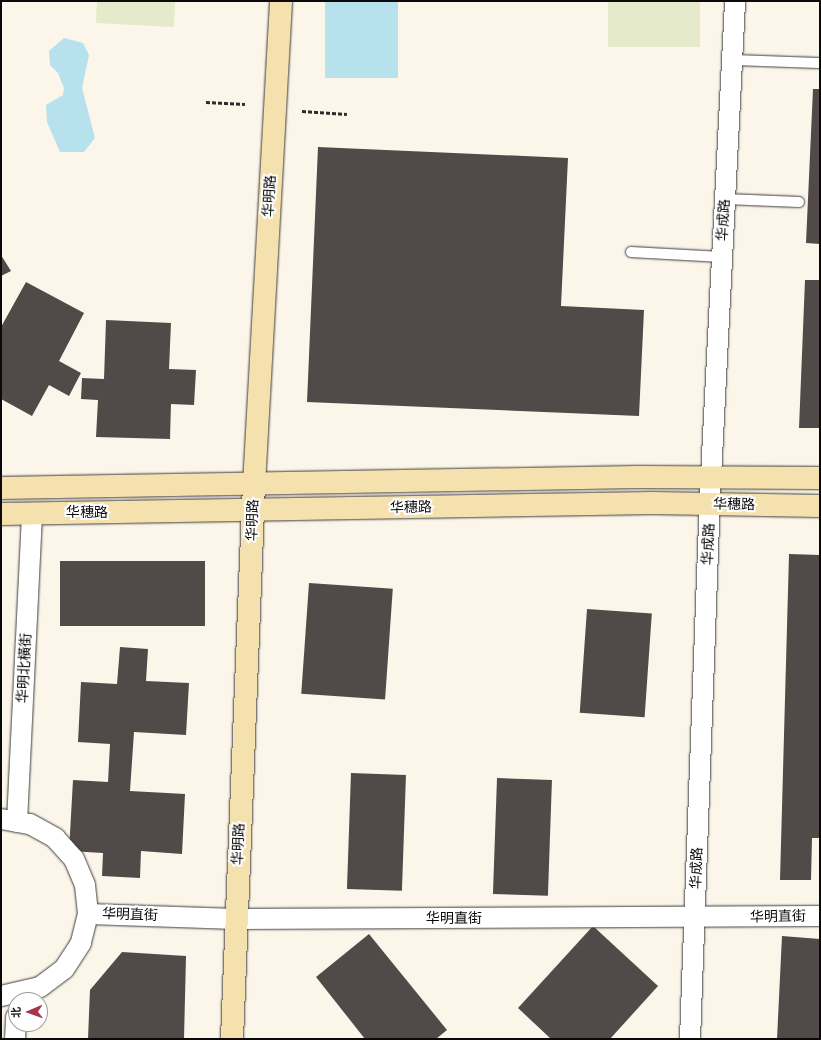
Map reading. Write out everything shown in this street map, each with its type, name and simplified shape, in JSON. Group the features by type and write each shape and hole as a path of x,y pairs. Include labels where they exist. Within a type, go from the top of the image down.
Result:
{"street":[{"name":"华明路","path":"232,1039 254,485 281,1"},
{"name":"华成路","path":"690,1039 710,504 735,1"},
{"name":"华穗路","path":"1,488 712,477 820,478"},
{"name":"华穗路","path":"1,514 710,504 820,506"},
{"name":"华明北橫街","path":"9,820 32,514"},
{"path":"9,820 30,824 55,838 74,859 85,886 88,914 81,943 64,969 40,987 26,992"},
{"name":"华明直街","path":"88,914 236,920 820,916"}],"lane":[{"path":"732,60 820,63"},
{"path":"725,199 798,202"},
{"path":"631,252 722,257"}],"path":[{"path":"206,102 245,104"},
{"path":"302,111 347,114"}],"green space":[{"path":"97,1 175,1 174,27 96,23"},
{"path":"608,1 700,1 700,47 608,47"}],"water":[{"path":"325,1 398,1 398,78 325,78"},
{"path":"64,38 83,43 89,55 82,88 95,138 84,152 60,152 47,122 46,105 63,95 64,88 58,73 50,65 49,51"}],"building":[{"path":"813,89 820,89 820,244 806,243"},
{"path":"318,147 568,158 561,306 644,310 639,416 307,402"},
{"path":"1,255 11,271 1,276"},
{"path":"805,280 820,280 820,428 799,428"},
{"path":"26,282 84,313 59,361 81,373 69,396 49,385 32,416 1,399 1,327"},
{"path":"106,320 171,323 169,369 196,370 194,405 171,404 170,439 96,437 98,400 81,399 82,378 104,379"},
{"path":"789,554 820,555 820,838 812,838 811,880 780,880"},
{"path":"60,561 205,561 205,626 60,626"},
{"path":"309,583 393,589 385,700 301,694"},
{"path":"587,609 652,614 645,717 580,713"},
{"path":"120,647 148,649 146,681 189,683 186,735 134,732 130,791 185,794 182,854 141,851 140,878 102,876 103,853 69,851 73,780 108,782 110,744 78,742 81,682 117,684"},
{"path":"351,773 406,775 402,891 347,889"},
{"path":"497,778 552,780 548,896 493,894"},
{"path":"593,926 658,986 610,1039 551,1039 518,1008"},
{"path":"369,934 447,1030 436,1039 365,1039 316,977"},
{"path":"782,936 820,939 820,1039 777,1039"},
{"path":"122,952 186,956 184,1039 88,1039 90,990"}]}
